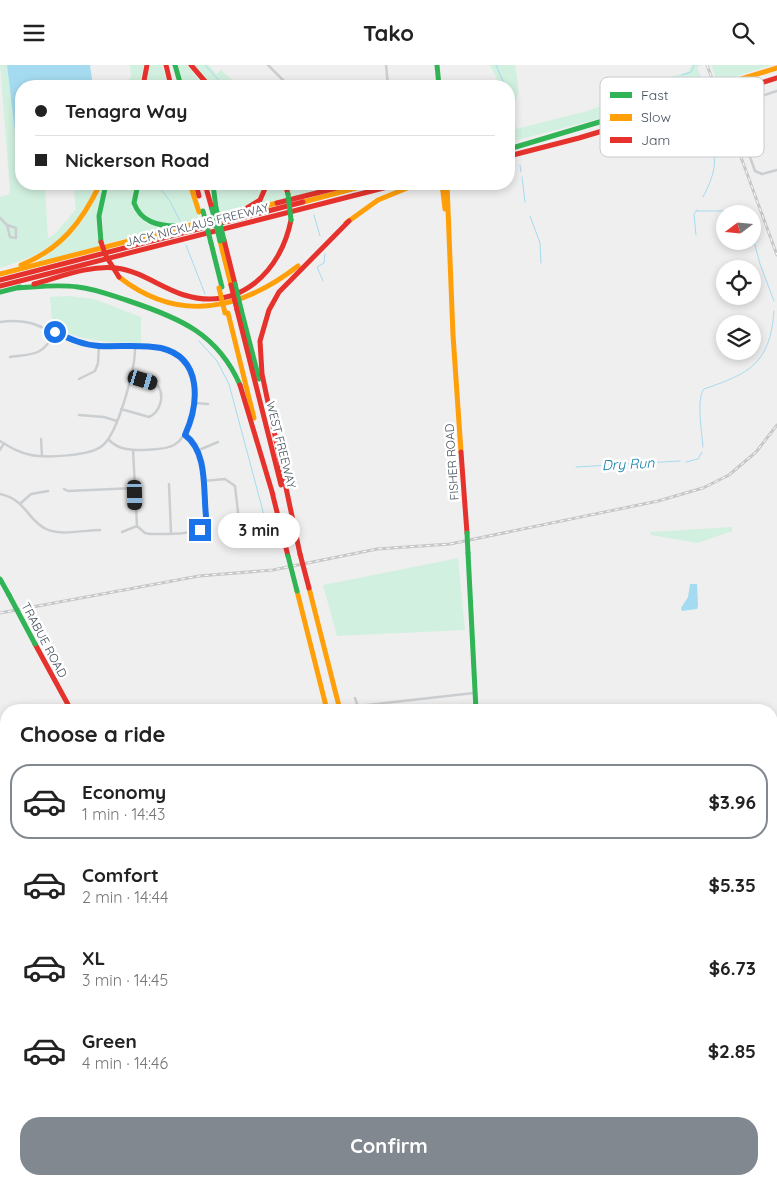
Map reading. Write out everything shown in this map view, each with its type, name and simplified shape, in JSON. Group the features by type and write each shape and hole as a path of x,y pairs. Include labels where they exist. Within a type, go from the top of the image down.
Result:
{"main road":[{"path":"144,80 147,65"},
{"path":"166,65 170,80"},
{"path":"176,65 180,80"},
{"path":"191,65 202,80"},
{"path":"437,65 438,80"},
{"path":"748,77 777,68"},
{"path":"764,82 777,78"},
{"path":"515,147 600,122"},
{"path":"515,156 600,131"},
{"path":"515,144 555,135"},
{"path":"0,272 35,260 64,242 85,215 97,190"},
{"path":"105,190 100,211 101,242 109,263 119,277 140,295 159,303 196,307 230,302 260,291 283,278 349,221 378,200 402,190"},
{"path":"136,190 134,195 135,206 145,220 157,226 190,225"},
{"path":"192,190 201,212"},
{"name":"WEST FREEWAY","path":"197,190 201,212 325,704"},
{"name":"WEST FREEWAY","path":"207,190 214,208 338,704"},
{"path":"213,190 214,208"},
{"path":"226,216 256,203 265,190"},
{"path":"0,293 86,271 111,268 141,275 187,296 212,299 231,295 260,281 275,265 286,245 292,220 287,190"},
{"path":"0,272 328,190"},
{"name":"JACK NICKLAUS FREEWAY","path":"0,280 349,190"},
{"name":"JACK NICKLAUS FREEWAY","path":"0,286 376,190"},
{"name":"FISHER ROAD","path":"445,190 467,533 475,704"},
{"path":"300,554 260,362 260,341 265,321 274,299 284,286 349,221"},
{"path":"17,288 61,285 93,289 172,315 205,335 229,362 241,388 266,479 273,495"},
{"path":"239,310 276,446"},
{"name":"TRABUE ROAD","path":"0,579 68,704"}],"street":[{"path":"268,65 283,80"},
{"path":"386,65 387,80"},
{"path":"764,95 777,91"},
{"path":"749,157 754,170 759,174 777,170"},
{"path":"0,218 7,225 16,228 16,238 10,237 7,225"},
{"path":"0,322 21,320 32,322 81,343 99,346 162,349 180,359 192,375 196,403 185,435 170,447 133,450 120,447 109,440"},
{"path":"10,357 41,352 48,345 55,332"},
{"path":"79,379 95,371 98,363 99,346"},
{"path":"0,441 22,453 42,456 90,452 98,449 109,440 116,421 135,361 135,347"},
{"path":"120,409 150,417 158,410 162,394 158,386 131,376"},
{"path":"196,403 208,404"},
{"path":"79,415 104,417 116,421"},
{"path":"133,450 137,526 145,533 197,531 205,524 206,516 203,481 199,450 194,441 185,435"},
{"path":"41,439 42,456"},
{"path":"199,450 218,442"},
{"path":"0,450 4,443"},
{"path":"203,481 225,479 235,486 240,529"},
{"path":"169,484 171,533"},
{"path":"64,489 68,491 135,489"},
{"path":"21,503 31,494 48,491"},
{"path":"0,494 21,503 39,525 46,529 60,531 100,529"},
{"path":"122,532 137,526"},
{"path":"370,704 424,700 440,695 474,693"},
{"path":"355,698 357,704"}],"green space":[{"path":"0,65 7,65 15,133 15,190 45,190 48,238 56,233 76,209 75,190 95,190 79,217 60,239 36,255 0,268 0,197 9,194"},
{"path":"130,65 144,65 140,80 129,80 131,76"},
{"path":"150,65 162,65 166,80 147,80"},
{"path":"178,65 187,65 198,80 182,80"},
{"path":"195,65 209,65 216,74 221,70 232,80 207,80"},
{"path":"490,65 515,65 518,94 515,102 515,80 497,80"},
{"path":"692,65 702,65 697,67 701,77 669,77 688,72"},
{"path":"711,65 773,65 733,77 715,77"},
{"path":"600,106 600,118 515,140 515,123 516,129"},
{"path":"100,190 102,190 97,215 99,246 33,264 67,239 89,210"},
{"path":"108,190 135,190 139,211 144,221 153,226 167,229 104,244 102,212"},
{"path":"138,190 190,190 199,220 175,223 153,222 144,217 139,210 137,199"},
{"path":"216,190 263,190 257,198 247,205 219,215"},
{"path":"264,190 284,190 287,198 255,206"},
{"path":"290,190 319,190 292,197"},
{"path":"69,296 94,299 141,317 141,343 83,338 49,325 52,320 50,297"},
{"path":"732,527 732,531 698,543 651,535 650,532"},
{"path":"458,558 465,630 337,636 323,585"}],"water":[{"path":"7,65 90,65 92,80 15,80 15,132"},
{"path":"690,584 697,584 698,606 697,609 682,611 681,608 688,597"}],"waterway":[{"path":"205,65 219,80"},
{"path":"496,65 502,80"},
{"name":"Dry Run","path":"682,75 691,72 694,65"},
{"name":"Dry Run","path":"703,197 712,178 715,163 713,157"},
{"path":"520,165 521,172"},
{"path":"522,177 525,202"},
{"path":"162,190 170,201 180,221"},
{"name":"Dry Run","path":"696,235 694,214 697,210"},
{"name":"Dry Run","path":"696,211 716,211"},
{"path":"314,215 320,236"},
{"path":"530,216 540,243 541,263"},
{"path":"186,245 205,294"},
{"name":"Dry Run","path":"756,250 774,301"},
{"path":"323,281 317,267 324,263 325,254"},
{"name":"Dry Run","path":"703,447 700,400 704,389 746,371 755,363 768,343 774,311"},
{"path":"199,341 217,361 229,384 269,534"},
{"name":"Dry Run","path":"686,462 698,459 702,452"},
{"name":"Dry Run","path":"576,467 680,461"}],"railway":[{"path":"707,65 711,77"},
{"path":"741,157 777,255"},
{"path":"0,613 199,576 273,570 377,549 450,544 658,501 703,488 729,475 756,452 777,425"}],"traffic: fast":[{"path":"175,65 179,80"},
{"path":"437,65 438,80"},
{"path":"515,147 600,122"},
{"path":"101,242 99,216 105,190"},
{"path":"137,190 134,203 141,215 157,224 176,226"},
{"path":"214,190 216,208"},
{"path":"288,194 291,220"},
{"path":"216,208 224,240"},
{"path":"212,209 220,241"},
{"path":"203,211 211,243"},
{"path":"211,243 222,287"},
{"path":"235,284 241,309"},
{"path":"17,288 55,286 85,288 165,314 209,340 231,367 240,385"},
{"path":"0,292 20,287"},
{"path":"241,309 259,379"},
{"path":"467,533 468,553"},
{"path":"468,553 476,704"},
{"path":"288,556 297,591"},
{"path":"0,579 9,595"},
{"path":"9,595 35,644"}],"traffic: slow":[{"path":"748,77 777,68"},
{"path":"21,265 48,251 69,233 86,210 97,190"},
{"path":"192,190 199,212"},
{"path":"303,202 348,190"},
{"path":"346,223 378,200 402,190"},
{"path":"443,190 445,209"},
{"path":"447,190 453,335 461,452"},
{"path":"0,274 277,203"},
{"path":"220,241 231,285"},
{"path":"119,277 142,292 164,301 187,306 210,306 254,293 298,266"},
{"path":"219,288 225,313"},
{"path":"228,313 254,418"},
{"path":"309,588 338,704"},
{"path":"297,591 325,704"}],"traffic: jam":[{"path":"144,80 147,65"},
{"path":"166,65 170,80"},
{"path":"191,65 204,80"},
{"path":"764,82 777,78"},
{"path":"515,154 600,132"},
{"path":"198,190 199,196"},
{"path":"207,190 212,209"},
{"path":"247,208 260,200 264,190"},
{"path":"287,190 288,194"},
{"path":"277,203 328,190"},
{"path":"0,286 376,190"},
{"path":"0,280 303,202"},
{"path":"34,284 95,268 116,268 142,276 184,295 204,299 223,298 240,292 255,283 268,271 286,239 291,220"},
{"path":"300,554 262,374 260,341 269,310 279,292 349,221"},
{"path":"224,240 235,284"},
{"path":"101,242 106,256 119,277"},
{"path":"231,285 237,310"},
{"path":"237,310 281,485"},
{"path":"240,385 273,495"},
{"path":"461,452 467,533"},
{"path":"272,492 288,556"},
{"path":"300,554 309,588"},
{"path":"35,644 68,704"}],"route":[{"path":"55,332 81,343 99,346 162,349 168,351 185,364 192,375 196,398 192,418 185,435 197,445 200,456 206,516 205,524 200,530"}]}
